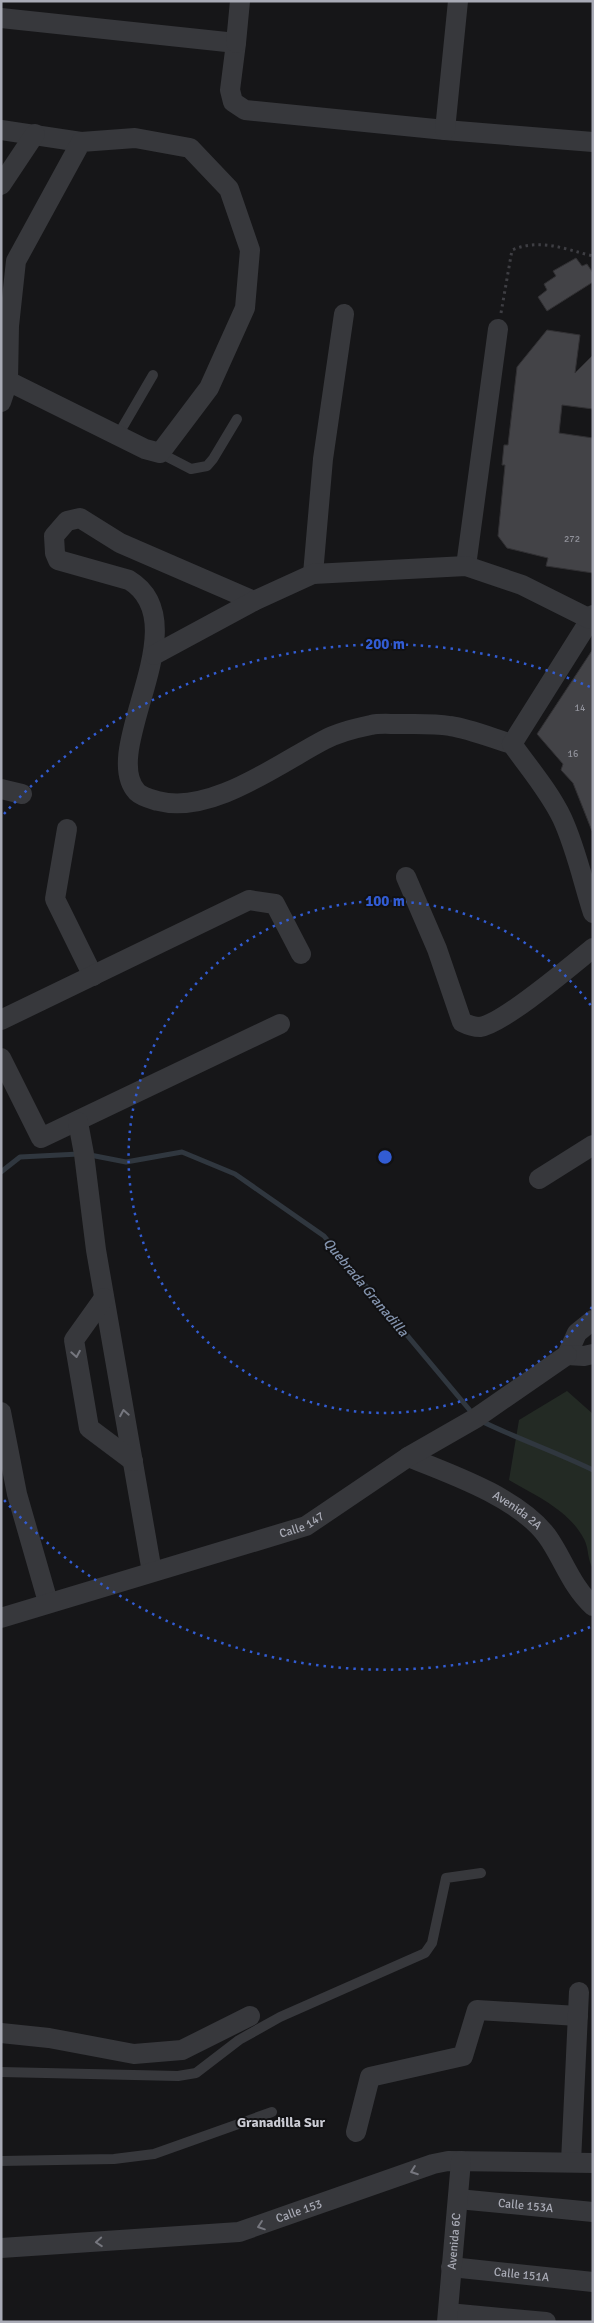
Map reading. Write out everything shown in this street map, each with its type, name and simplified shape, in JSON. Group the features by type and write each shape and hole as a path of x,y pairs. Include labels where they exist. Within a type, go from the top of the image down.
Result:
{"street":[{"path":"240,1 230,90 233,102 245,110 445,130 593,142"},
{"path":"445,130 458,1"},
{"path":"1,18 236,43"},
{"path":"1,130 81,142 135,138 190,148 229,189 250,250 245,308 209,388 160,453 145,449 8,381"},
{"path":"1,185 35,134"},
{"path":"1,402 8,381 9,326 16,261 81,142"},
{"path":"313,574 323,459 344,314"},
{"path":"466,566 498,330"},
{"path":"254,601 120,543 80,518 67,520 54,536 58,560 129,580 140,587 151,602 154,655 143,689 129,750 131,783 138,793 169,804 190,803 216,797 326,739 372,724 451,726 512,744 544,787 562,818 575,853 593,913"},
{"path":"154,655 254,601 313,574 466,566 522,585 592,617 512,744"},
{"path":"1,789 22,794"},
{"path":"66,829 55,900 93,976"},
{"path":"406,877 437,948 462,1022 470,1026 479,1027 499,1018 561,974 593,948"},
{"path":"1,1020 249,900 275,904 302,954"},
{"path":"1,1058 41,1138 280,1024"},
{"path":"78,1122 104,1298 152,1572"},
{"path":"539,1179 593,1145"},
{"path":"104,1298 74,1340 88,1428 132,1461"},
{"path":"593,1320 577,1332 566,1355 584,1356 593,1354"},
{"name":"Calle 147","path":"1,1618 48,1602 306,1526 408,1457 476,1418 566,1355"},
{"path":"1,1412 9,1496 48,1602"},
{"name":"Avenida 2A","path":"408,1457 474,1484 525,1514 547,1536 560,1562 585,1599 593,1606"},
{"path":"571,2162 579,1992"},
{"path":"356,2132 370,2077 463,2056 477,2010 578,2016"},
{"path":"1,2034 49,2038 134,2054 182,2050 250,2016"},
{"name":"Calle 153","path":"1,2248 239,2232 433,2164 461,2161 593,2162"},
{"name":"Avenida 6C","path":"447,2317 461,2161"},
{"name":"Calle 153A","path":"458,2199 593,2212"},
{"name":"Calle 151A","path":"451,2267 593,2282"},
{"path":"447,2317 546,2322"}],"lane":[{"path":"118,435 153,375"},
{"path":"160,453 191,470 207,466 237,419"},
{"path":"1,2072 178,2076 196,2073 239,2040 265,2025 425,1953 432,1943 446,1878 481,1873"},
{"path":"1,2161 114,2160 154,2154 272,2112"}],"path":[{"path":"498,330 512,250 532,244 558,246 593,256"}],"shaded area":[{"path":"567,1391 593,1414 593,1569 584,1539 570,1520 541,1498 509,1480 519,1420"}],"building":[{"path":"576,258 582,266 587,264 593,273 593,282 547,311 538,297 547,290 544,284 556,276 553,271"},
{"path":"547,330 580,335 575,373 593,355 593,409 562,405 559,433 593,438 593,573 546,566 548,558 507,548 498,536 505,465 502,465 504,445 508,445 517,367"},
{"path":"593,649 592,831 573,783 561,770 563,764 537,734"}],"waterway":[{"name":"Quebrada Granadilla","path":"90,1155 126,1162 182,1152 235,1174 324,1236 473,1414"},
{"name":"Quebrada Granadilla","path":"1,1172 20,1157 79,1154"},
{"name":"Quebrada Granadilla","path":"481,1421 593,1470"}],"district":[{"name":"Granadilla Sur","path":"281,2122"}]}
